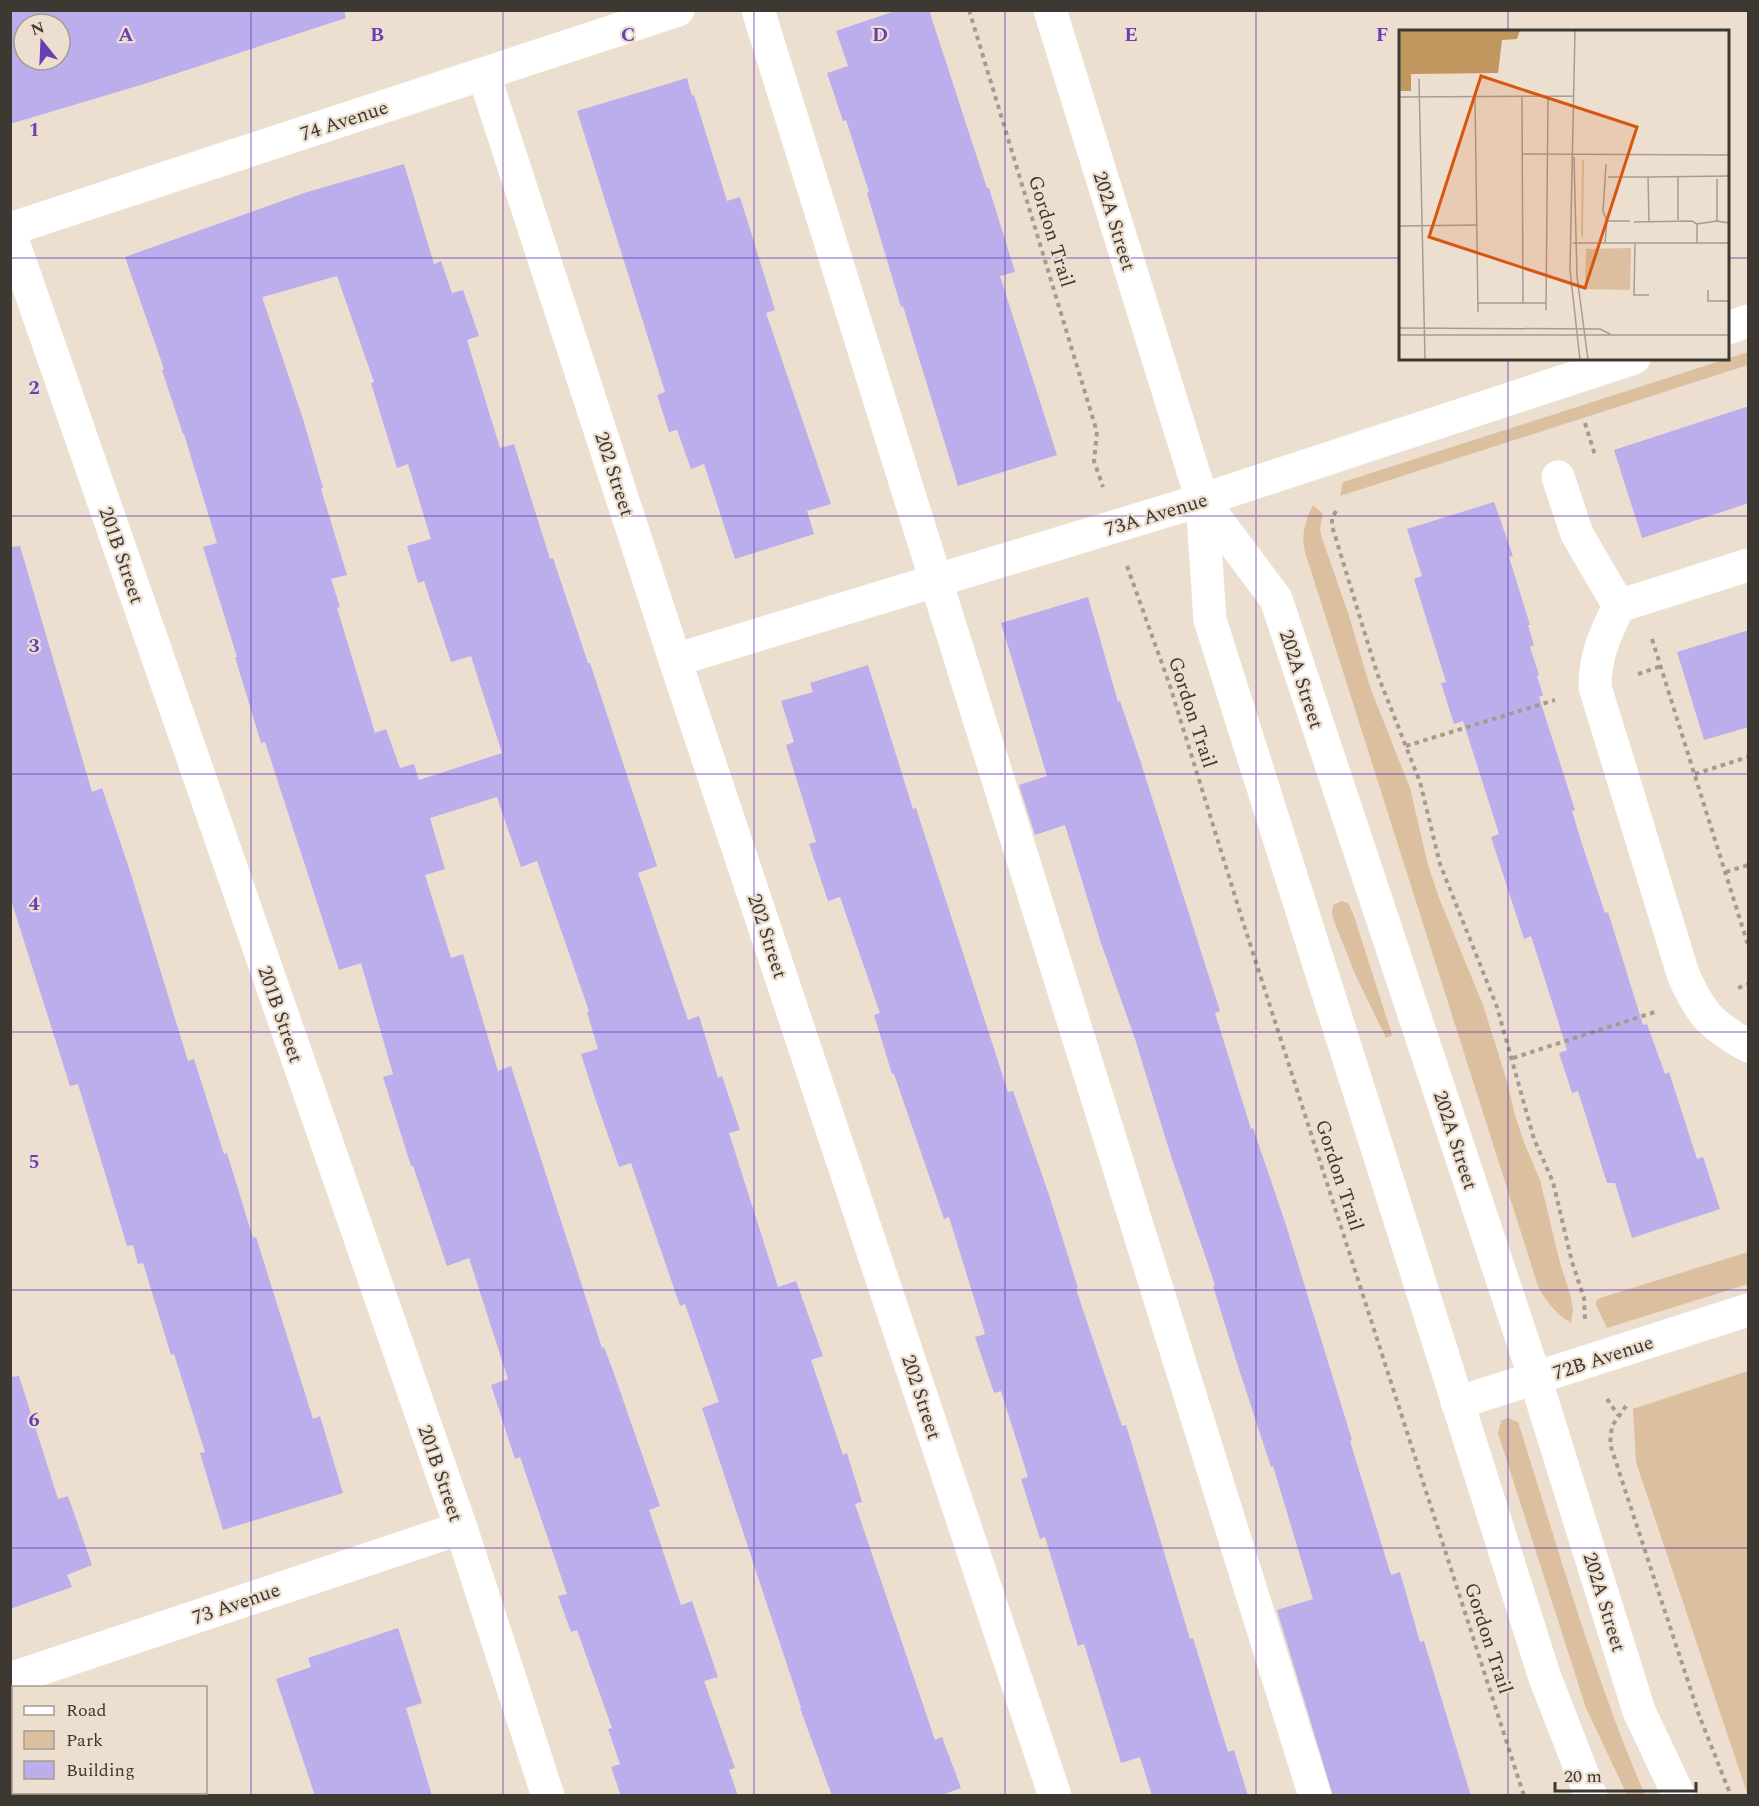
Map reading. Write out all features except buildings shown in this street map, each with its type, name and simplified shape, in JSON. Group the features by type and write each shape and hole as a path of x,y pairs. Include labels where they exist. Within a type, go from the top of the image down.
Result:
{"street":[{"name":"74 Avenue","path":"10,231 678,10"},
{"path":"758,10 1315,1796"},
{"name":"202A Street","path":"1050,10 1202,500 1210,620 1544,1675 1591,1796"},
{"name":"202 Street","path":"484,75 675,660 1055,1796"},
{"name":"201B Street","path":"10,231 461,1527 548,1796"},
{"path":"1729,328 1749,321"},
{"name":"73A Avenue","path":"675,660 1202,500 1628,360"},
{"path":"1558,477 1577,534 1618,606"},
{"name":"202A Street","path":"1202,500 1276,599 1535,1378 1639,1711 1678,1796"},
{"path":"1749,565 1618,606 1600,645 1595,666 1595,687 1683,974 1695,1001 1708,1019 1727,1034 1749,1046"},
{"name":"72B Avenue","path":"1457,1403 1749,1310"},
{"name":"73 Avenue","path":"10,1679 461,1527"}],"path":[{"name":"Gordon Trail","path":"969,10 1097,432 1094,461"},
{"path":"1336,511 1332,518 1332,526 1377,673 1420,782 1440,864 1497,1007 1534,1139 1553,1182 1572,1262 1584,1298 1586,1327"},
{"name":"Gordon Trail","path":"1127,564 1170,686 1243,922 1524,1796"},
{"path":"1650,634 1749,945"},
{"path":"1406,746 1563,697"},
{"path":"1695,774 1749,757"},
{"path":"1726,872 1749,865"},
{"path":"1513,1058 1662,1010"},
{"path":"1604,1395 1618,1415"},
{"path":"1626,1406 1612,1426 1610,1444 1699,1715 1731,1796"}],"green space":[{"path":"1748,352 1748,365 1340,496 1343,482 1729,360"},
{"path":"1313,505 1323,514 1320,529 1322,538 1370,687 1410,788 1428,865 1439,898 1483,1005 1507,1081 1515,1115 1540,1180 1560,1263 1571,1297 1573,1310 1571,1323 1553,1308 1539,1289 1305,552 1304,528"},
{"path":"1342,901 1348,903 1354,916 1392,1035 1386,1038 1355,974 1334,921 1333,905"},
{"path":"1748,1252 1748,1284 1607,1328 1596,1305 1596,1301 1600,1298"},
{"path":"1748,1371 1748,1796 1636,1462 1633,1409"},
{"path":"1507,1418 1518,1422 1609,1704 1645,1795 1627,1795 1586,1708 1498,1433 1501,1421"}]}
